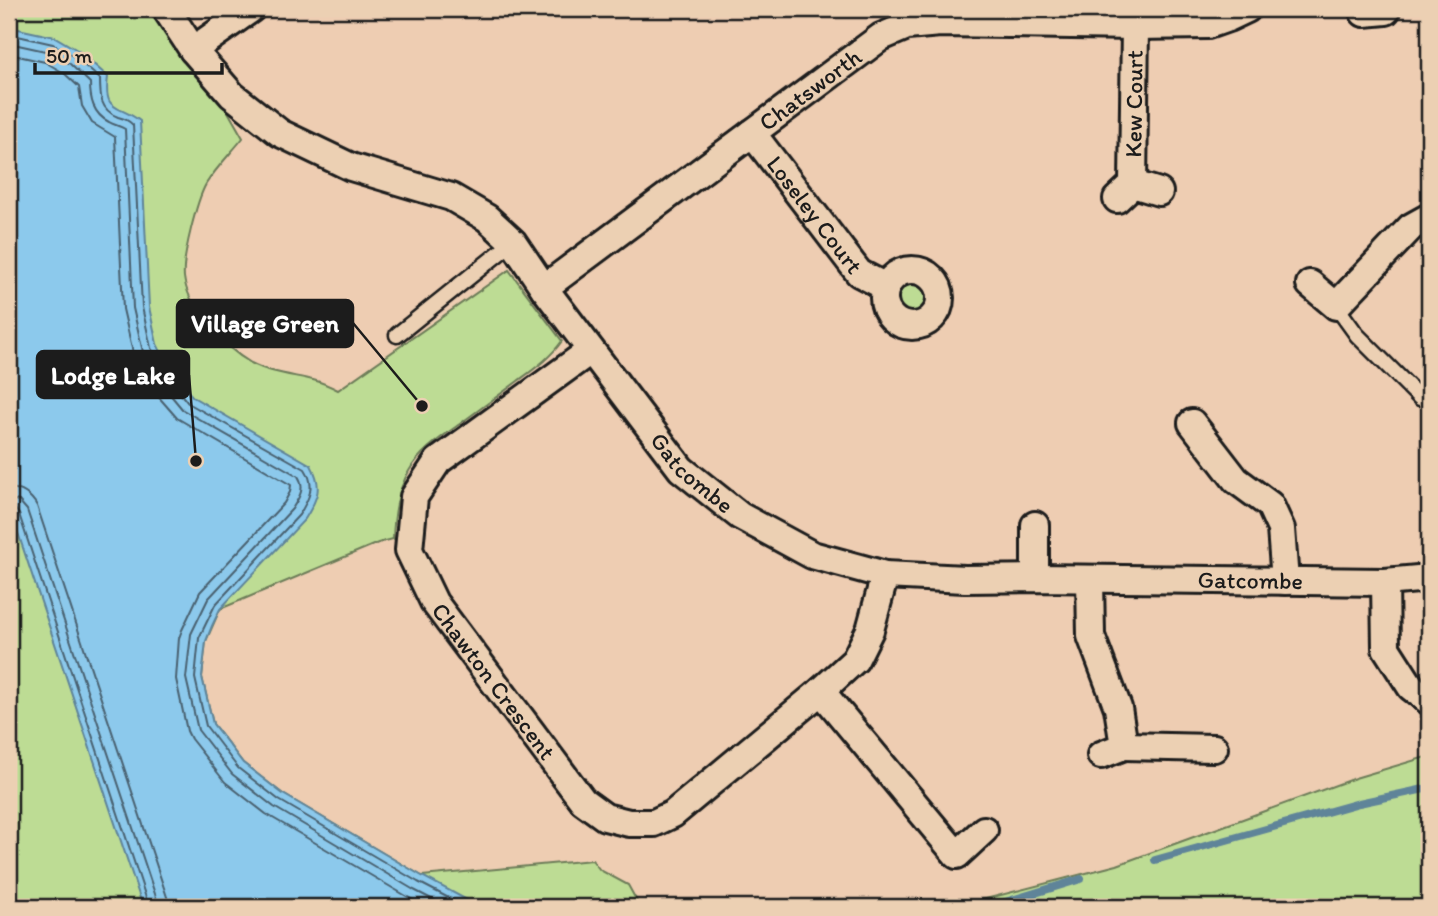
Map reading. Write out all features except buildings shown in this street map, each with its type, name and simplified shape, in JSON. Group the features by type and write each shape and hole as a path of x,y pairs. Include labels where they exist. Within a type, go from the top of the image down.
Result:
{"street":[{"name":"Gatcombe","path":"166,9 193,50 232,94 279,132 351,167 452,197 487,218 513,242 590,351 681,469 740,516 812,555 885,575 965,579 1385,582 1429,578"},
{"path":"193,50 251,9"},
{"name":"Chatsworth","path":"544,288 881,37 907,26 940,23 1208,25 1247,9"},
{"name":"Kew Court","path":"1135,26 1126,191 1159,192"},
{"name":"Loseley Court","path":"752,133 859,273 886,287"},
{"path":"1310,285 1336,306 1411,227 1429,217"},
{"name":"Chawton Crescent","path":"590,351 438,461 414,497 409,550 434,602 583,801 605,817 629,823 654,823 673,814 855,660 870,630 885,575"},
{"path":"1192,423 1236,480 1270,505 1281,529 1285,581"},
{"path":"1035,524 1035,578"},
{"path":"1090,579 1091,636 1118,708 1112,750 1214,748"},
{"path":"1385,582 1386,648 1411,687 1429,701"},
{"path":"821,691 957,855 984,830"}],"lane":[{"path":"397,335 513,242"},
{"path":"1336,306 1357,335 1420,398"}],"green space":[{"path":"9,9 166,9 193,50 243,138 214,172 202,192 191,229 184,268 187,289 200,314 241,357 258,366 316,381 338,390 509,270 562,341 536,368 439,439 420,457 409,471 399,495 393,539 220,609 206,641 202,677 213,724 243,763 283,794 422,876 592,860 600,870 628,885 640,907 9,907"},
{"path":"912,282 918,283 926,291 926,303 918,311 912,312 906,311 898,303 897,297 898,291 906,283"},
{"path":"1429,756 1429,907 933,907 970,903 1117,865 1355,778"}],"water":[{"path":"9,27 55,37 79,51 108,77 110,102 140,121 149,307 157,344 171,372 193,397 311,465 315,473 318,486 316,498 305,519 220,609 212,626 206,641 202,677 213,724 243,763 283,794 480,907 143,907 9,506"}],"waterway":[{"path":"1155,860 1359,803 1429,788"},
{"path":"989,907 1081,879"}],"place":[{"name":"Village Green","path":"422,406"},
{"name":"Lodge Lake","path":"196,461"}]}
